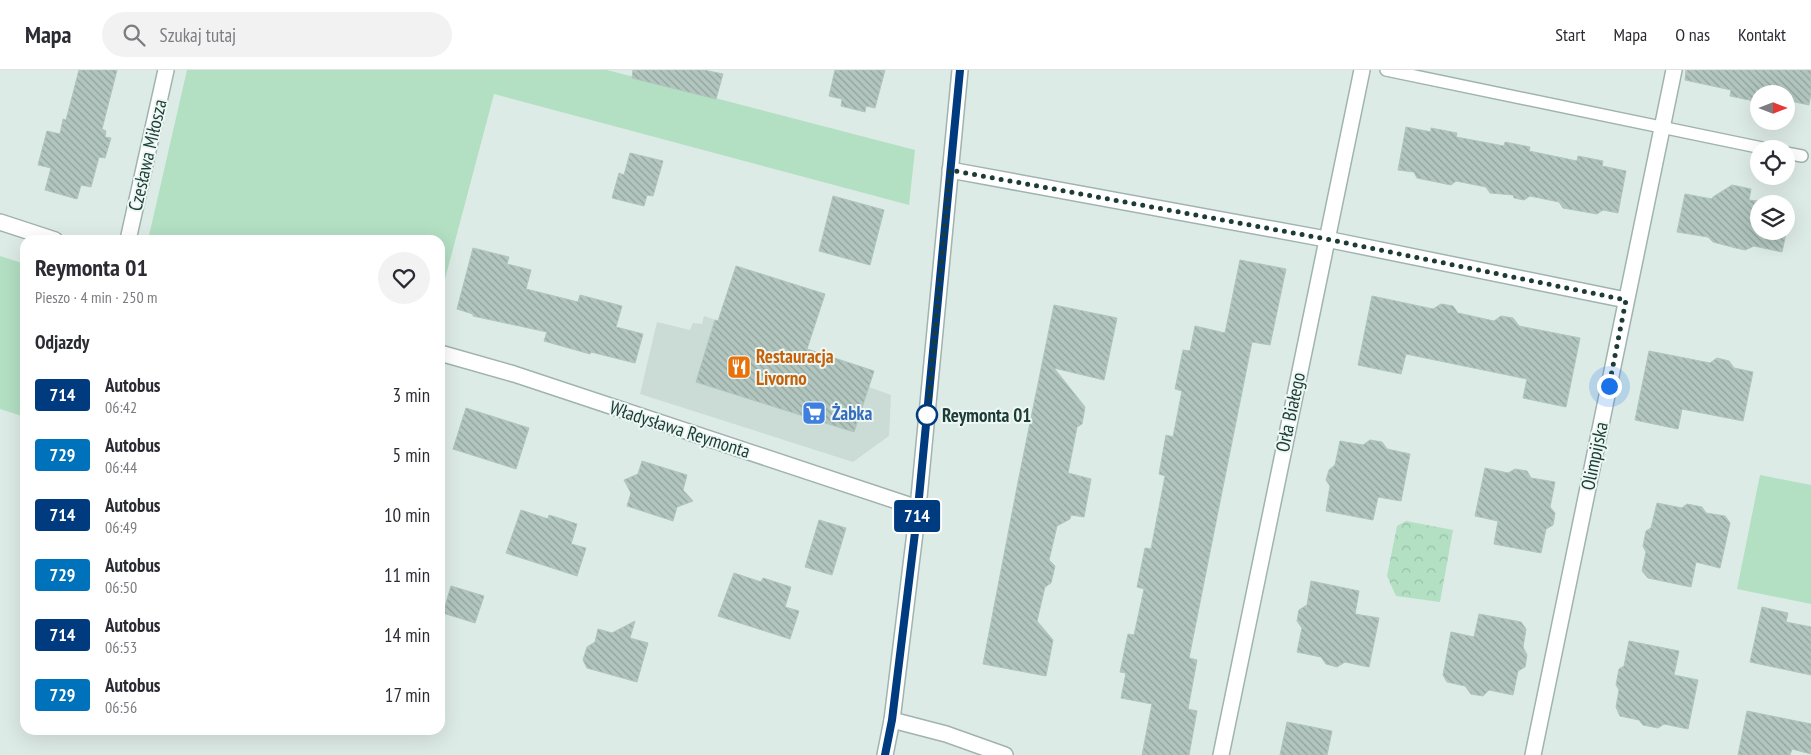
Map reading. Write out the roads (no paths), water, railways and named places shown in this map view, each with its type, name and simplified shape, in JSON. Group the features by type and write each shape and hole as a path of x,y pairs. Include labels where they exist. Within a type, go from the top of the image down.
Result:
{"street":[{"name":"Czesława Miłosza","path":"129,235 166,70"},
{"path":"885,755 892,720 918,508 960,70"},
{"name":"Orła Białego","path":"1221,755 1362,70"},
{"name":"Olimpijska","path":"1533,755 1674,70"},
{"path":"950,170 1326,239 1626,300"},
{"path":"0,222 40,235"},
{"name":"Władysława Reymonta","path":"445,354 514,374 918,508"},
{"path":"892,720 946,734 1005,755"}],"lane":[{"path":"1386,70 1750,146"},
{"path":"1795,155 1802,156"}],"place":[{"name":"Restauracja Livorno","path":"739,367"},
{"name":"Żabka","path":"814,413"},
{"name":"Reymonta 01","path":"927,415"}]}
